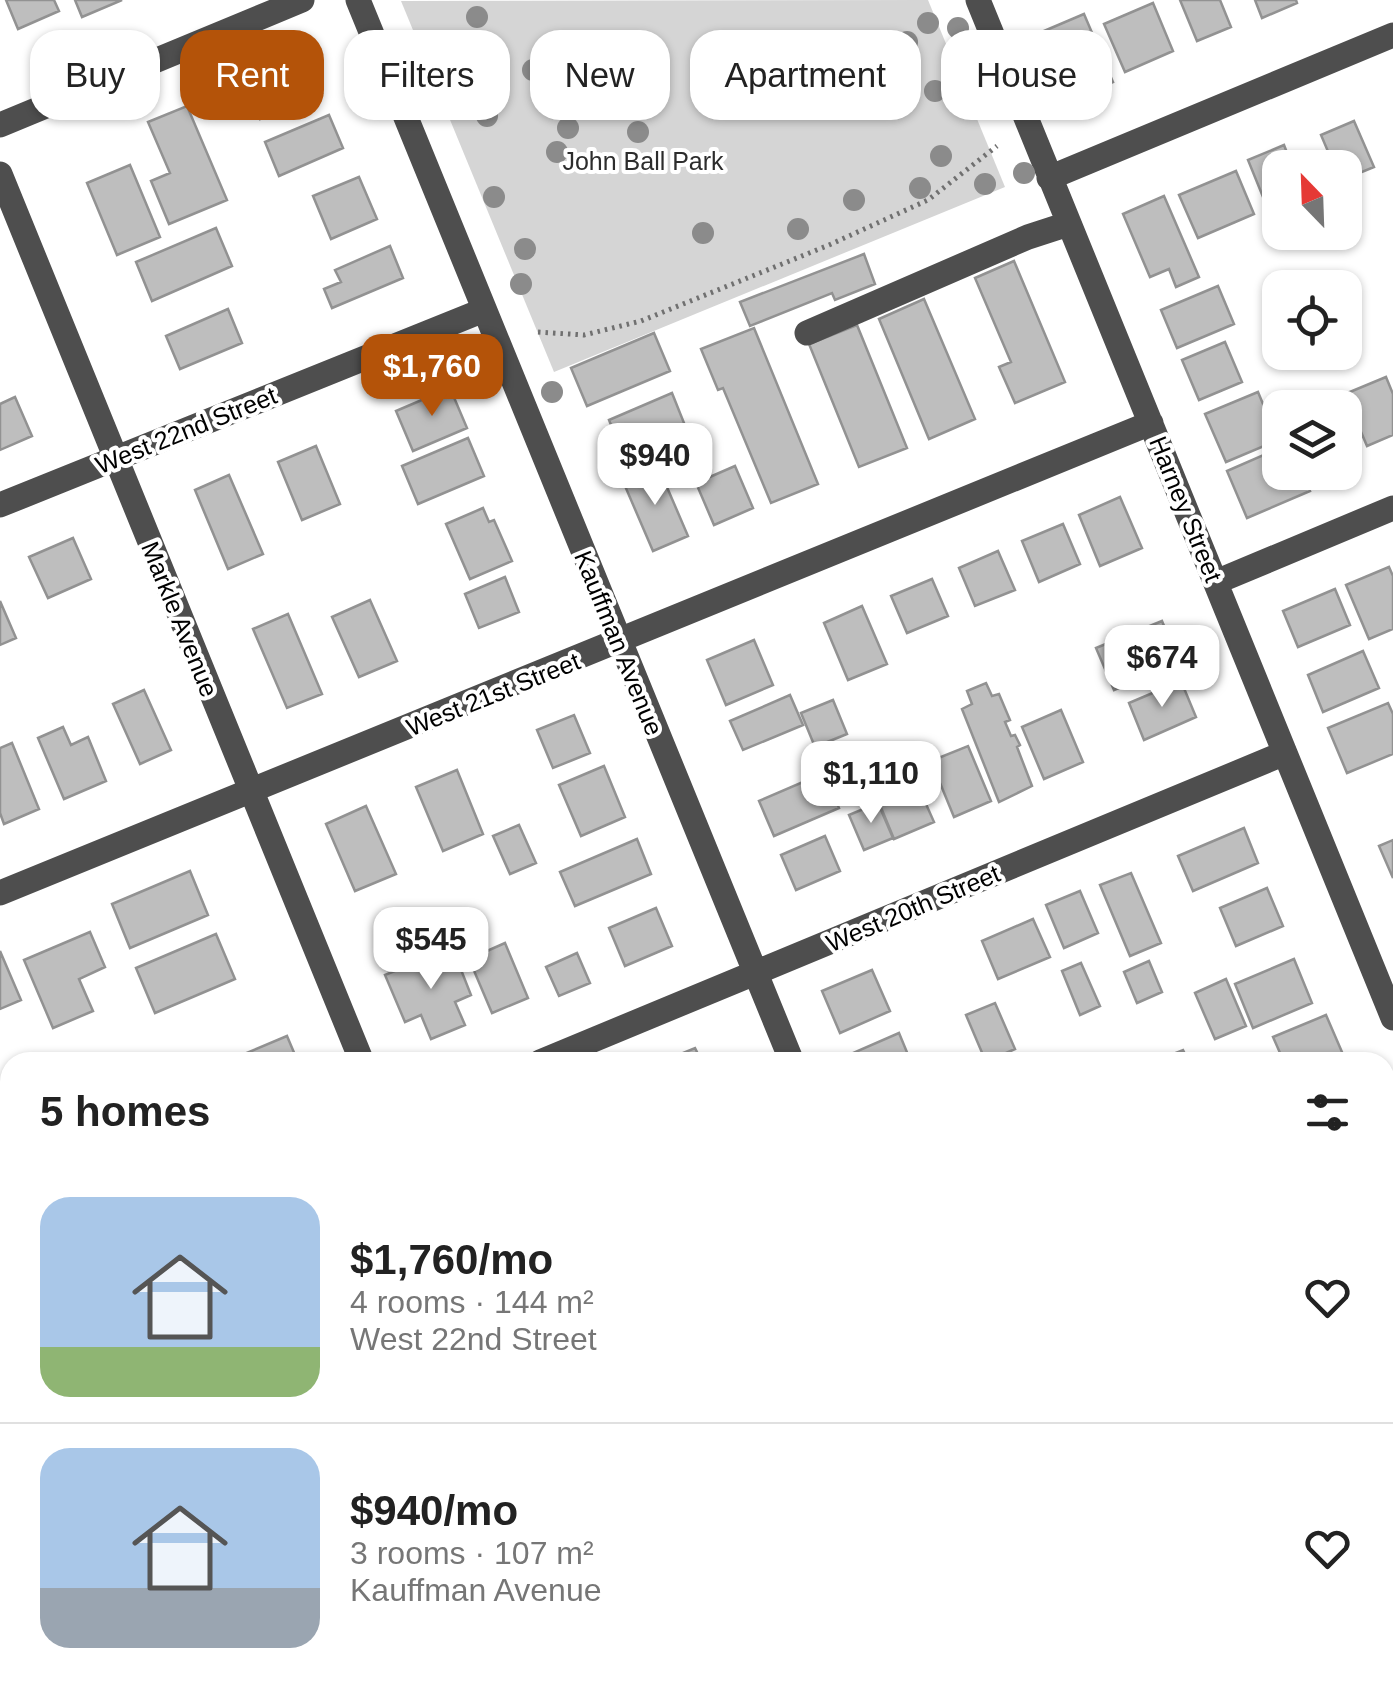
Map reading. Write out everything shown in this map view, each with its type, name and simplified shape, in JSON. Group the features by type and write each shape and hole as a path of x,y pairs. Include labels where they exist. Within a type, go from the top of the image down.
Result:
{"street":[{"path":"0,124 302,0"},
{"name":"Kauffman Avenue","path":"358,0 788,1052"},
{"name":"Harney Street","path":"978,0 1393,1018"},
{"path":"1049,178 1393,35"},
{"name":"Markle Avenue","path":"0,174 358,1052"},
{"path":"807,333 1028,236 1068,224"},
{"name":"West 22nd Street","path":"0,505 484,310"},
{"name":"West 21st Street","path":"0,893 1151,423"},
{"path":"1216,582 1393,508"},
{"name":"West 20th Street","path":"565,1052 1285,753"}],"path":[{"path":"538,332 584,335 641,321 812,252 928,200 996,146"}],"green space":[{"name":"John Ball Park","path":"928,0 941,32 941,120 977,120 1005,187 554,372 450,120 510,120 510,30 413,30 401,1"}],"building":[{"path":"6,0 54,0 59,11 18,29"},
{"path":"75,0 122,0 82,17"},
{"path":"1180,0 1220,0 1231,27 1197,41"},
{"path":"1255,0 1296,0 1297,3 1262,18"},
{"path":"1153,3 1173,51 1125,72 1112,42 1112,30 1107,30 1104,24"},
{"path":"1084,14 1091,30 1046,30"},
{"path":"180,109 180,120 193,120 227,200 169,224 151,181 170,173 148,122"},
{"path":"329,115 343,148 279,176 265,142"},
{"path":"1354,121 1374,167 1362,172 1362,150 1327,150 1321,135"},
{"path":"1262,154 1262,194 1248,160"},
{"path":"130,165 160,237 117,255 87,183"},
{"path":"1236,171 1254,214 1198,238 1179,195"},
{"path":"359,177 377,219 331,239 313,196"},
{"path":"1164,196 1199,277 1176,287 1169,269 1150,277 1123,214"},
{"path":"216,228 232,266 152,301 136,262"},
{"path":"390,246 403,278 332,308 324,289 341,282 335,270"},
{"path":"864,254 875,284 835,300 832,293 750,326 740,302"},
{"path":"1014,261 1065,382 1015,403 999,367 1011,362 975,278"},
{"path":"1218,286 1234,324 1177,348 1161,310"},
{"path":"924,299 975,419 929,439 879,319"},
{"path":"228,309 242,343 180,369 166,336"},
{"path":"857,325 907,448 859,467 809,344"},
{"path":"754,328 818,484 771,503 723,388 718,390 701,349"},
{"path":"654,333 670,371 587,406 571,368"},
{"path":"1225,342 1242,382 1199,400 1182,360"},
{"path":"1386,377 1393,394 1393,435 1367,446 1362,434 1362,390 1355,390"},
{"path":"450,388 467,428 413,451 396,411"},
{"path":"1258,392 1262,402 1262,447 1226,462 1205,414"},
{"path":"672,393 686,428 623,455 609,420"},
{"path":"15,397 32,436 0,450 0,404"},
{"path":"468,438 484,476 418,504 402,466"},
{"path":"316,446 340,504 302,520 278,462"},
{"path":"1262,456 1262,490 1310,491 1247,518 1227,471"},
{"path":"657,464 688,536 653,551 622,479"},
{"path":"735,466 753,508 714,525 696,483"},
{"path":"229,475 263,554 228,569 195,490"},
{"path":"1120,497 1142,548 1100,566 1079,515"},
{"path":"483,508 489,522 494,520 512,561 470,579 446,524"},
{"path":"1063,524 1080,564 1039,582 1022,541"},
{"path":"73,538 91,579 48,598 29,557"},
{"path":"998,551 1015,590 975,606 959,568"},
{"path":"1389,567 1393,576 1393,629 1369,639 1346,585"},
{"path":"505,577 519,612 479,628 465,594"},
{"path":"932,579 948,616 907,633 891,596"},
{"path":"1335,589 1350,625 1298,647 1283,611"},
{"path":"370,600 397,661 359,677 332,617"},
{"path":"0,601 16,638 0,645"},
{"path":"862,606 887,664 848,680 824,623"},
{"path":"288,614 322,694 287,708 253,629"},
{"path":"1162,621 1179,662 1114,690 1096,648"},
{"path":"754,640 773,685 726,705 707,660"},
{"path":"1363,651 1379,688 1323,712 1308,675"},
{"path":"1181,681 1196,717 1144,740 1129,703"},
{"path":"986,683 992,696 999,694 1010,720 1005,722 1020,745 1017,747 1032,786 999,802 962,709 972,704 967,691"},
{"path":"144,690 171,750 140,764 113,704"},
{"path":"790,695 803,725 743,750 730,721"},
{"path":"833,700 847,734 815,747 801,713"},
{"path":"1388,703 1393,714 1393,754 1347,773 1328,728"},
{"path":"1061,710 1083,762 1044,779 1022,727"},
{"path":"574,715 590,753 553,768 537,730"},
{"path":"63,727 71,745 88,737 106,781 64,799 38,738"},
{"path":"12,743 39,809 4,824 0,813 0,748"},
{"path":"968,746 991,801 954,817 931,761"},
{"path":"604,766 625,817 581,836 559,785"},
{"path":"457,770 483,834 443,851 416,787"},
{"path":"824,773 839,808 774,836 759,801"},
{"path":"914,777 934,822 894,839 875,793"},
{"path":"878,803 893,838 864,850 849,815"},
{"path":"366,806 396,874 355,891 326,824"},
{"path":"519,825 536,863 510,874 493,836"},
{"path":"1244,828 1258,863 1193,891 1178,856"},
{"path":"825,836 840,871 796,890 781,855"},
{"path":"637,839 651,874 575,906 560,872"},
{"path":"1393,840 1393,878 1379,846"},
{"path":"190,871 208,915 130,948 112,904"},
{"path":"1131,873 1161,943 1130,956 1100,885"},
{"path":"1267,888 1283,926 1236,946 1220,908"},
{"path":"1080,891 1098,933 1064,948 1046,905"},
{"path":"656,908 672,946 625,966 609,928"},
{"path":"1033,919 1050,957 998,979 982,941"},
{"path":"90,932 105,967 79,979 93,1011 53,1028 24,960"},
{"path":"216,934 235,979 155,1013 136,968"},
{"path":"505,943 528,998 492,1013 469,959"},
{"path":"452,947 471,995 455,1002 465,1025 431,1039 421,1015 405,1022 385,975"},
{"path":"0,951 21,1000 0,1009"},
{"path":"577,953 590,983 559,996 546,967"},
{"path":"1294,959 1312,1003 1253,1028 1235,984"},
{"path":"1149,961 1162,992 1137,1003 1124,972"},
{"path":"1081,963 1100,1006 1080,1015 1062,971"},
{"path":"872,970 890,1011 840,1033 822,991"},
{"path":"1226,979 1246,1026 1215,1039 1195,993"},
{"path":"995,1003 1015,1049 982,1052 966,1015"},
{"path":"1326,1015 1342,1052 1280,1052 1273,1037"},
{"path":"899,1033 907,1052 855,1052"},
{"path":"287,1036 294,1052 249,1052"}]}
